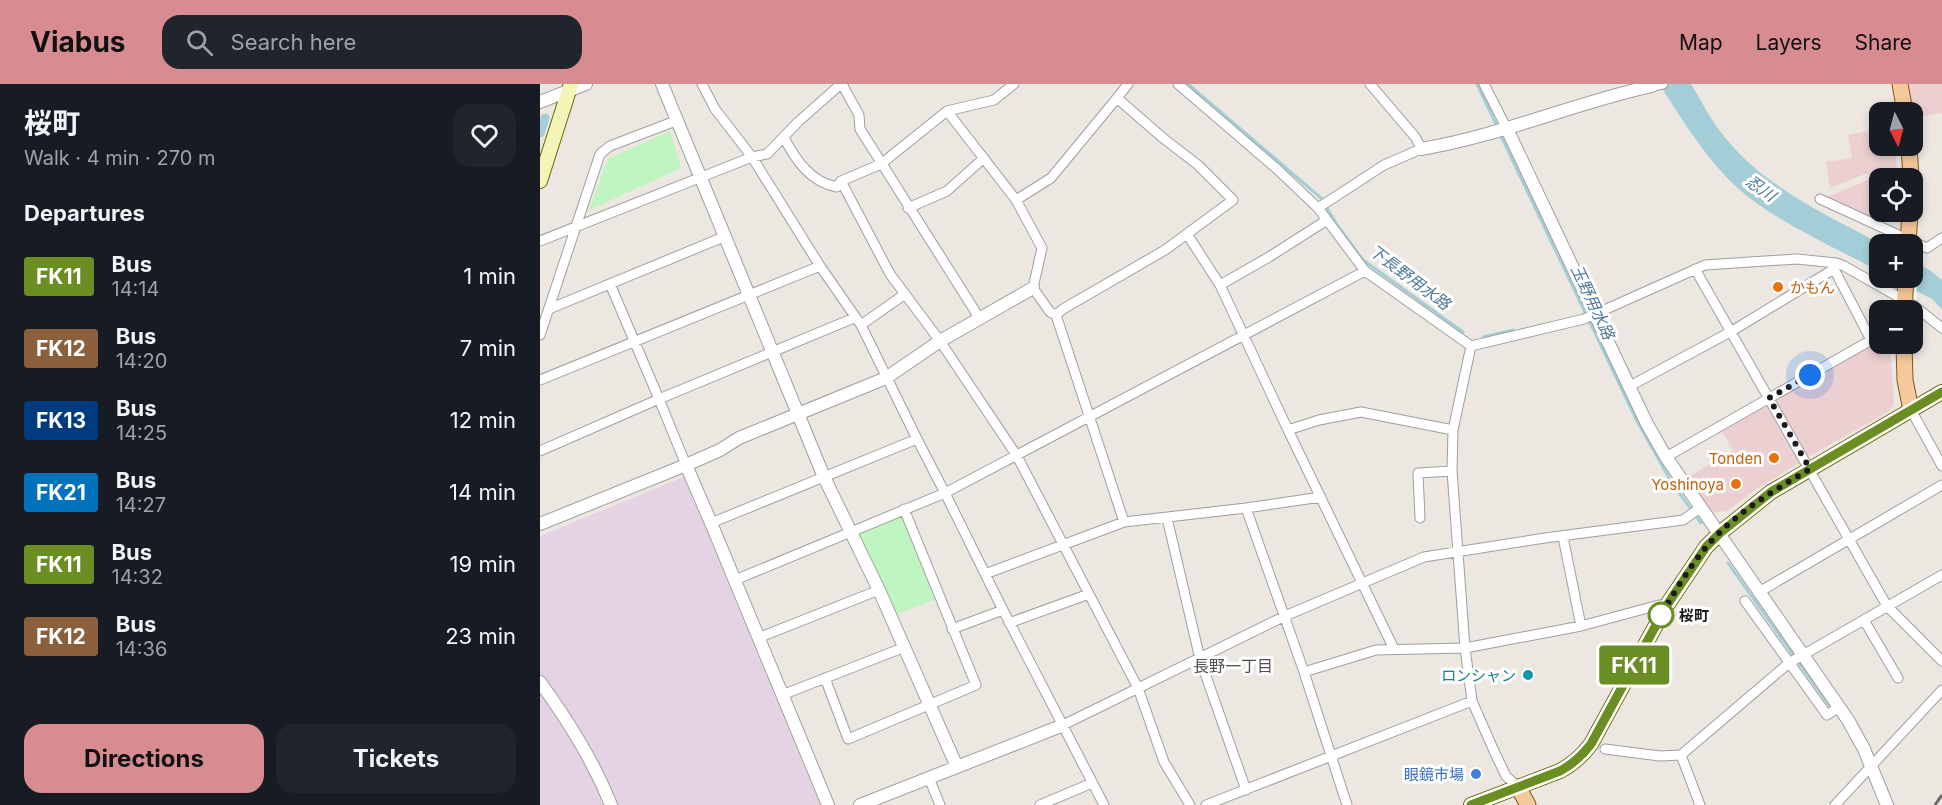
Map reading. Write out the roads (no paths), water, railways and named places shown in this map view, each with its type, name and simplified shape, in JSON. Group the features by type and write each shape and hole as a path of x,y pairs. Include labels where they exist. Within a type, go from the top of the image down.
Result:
{"main road":[{"path":"1900,84 1903,102"},
{"path":"540,181 570,87"},
{"path":"1904,354 1905,380 1911,411"},
{"path":"1471,805 1560,771 1572,765 1583,754 1591,744 1667,605 1706,547 1720,533 1771,492 1942,392"},
{"path":"1518,787 1528,805"}],"street":[{"path":"540,102 570,87 586,84"},
{"path":"663,84 824,477 879,590 957,767"},
{"path":"702,84 715,109 752,158 857,322 1061,726 1104,805"},
{"path":"540,241 767,154 798,122 842,84 859,115 860,129 880,164 980,319"},
{"path":"784,138 793,155 810,175 825,184 837,187 842,181 880,164 947,111 994,100 1014,84"},
{"path":"1016,200 1051,178 1128,84"},
{"path":"1370,84 1416,138 1421,149"},
{"path":"1485,84 1502,130 1590,316 1630,386 1647,424 1699,509 1720,533 1760,592 1796,659"},
{"path":"1180,85 1318,208 1365,271 1471,346 1590,316 1705,265 1797,259 1835,266 1901,300"},
{"path":"1318,208 1384,165 1421,149 1463,141 1622,93 1658,85"},
{"path":"1056,315 1165,250 1233,200 1198,165 1117,98"},
{"path":"540,524 686,465 720,450 739,438 886,378 940,341 1033,288 1042,248 1016,200 947,111"},
{"path":"540,335 600,154 610,146 678,120"},
{"path":"909,208 947,191 984,158"},
{"path":"842,181 890,274 940,341 1017,456 1138,688 1164,762 1190,805"},
{"path":"1820,199 1892,234"},
{"path":"1220,285 1327,220"},
{"path":"1188,234 1220,285 1246,336 1288,430 1394,649"},
{"path":"549,309 726,236"},
{"path":"1923,247 1927,248 1942,238"},
{"path":"540,380 820,266"},
{"path":"1630,386 1732,331 1835,266"},
{"path":"1835,266 1869,327"},
{"path":"1695,269 1887,606 1942,661"},
{"path":"735,580 945,493 1246,336 1365,271"},
{"path":"610,284 828,805"},
{"path":"1033,288 1050,312 1056,315 1125,522"},
{"path":"540,451 774,352 857,322 905,294"},
{"path":"1923,311 1942,328"},
{"path":"1666,458 1869,341"},
{"path":"1471,346 1453,430 1452,471 1465,648 1472,701 1506,776 1518,787"},
{"path":"1911,411 1942,466"},
{"path":"1288,430 1318,420 1361,412 1453,430"},
{"path":"711,523 917,439"},
{"path":"1420,518 1418,473 1452,471"},
{"path":"1760,592 1942,485"},
{"path":"985,574 1125,522 1321,497"},
{"path":"1246,508 1285,616 1347,805"},
{"path":"825,678 848,739 976,685 904,509"},
{"path":"868,804 1061,726 1285,616 1425,557 1683,520 1699,509"},
{"path":"1167,518 1200,658 1246,790"},
{"path":"1563,537 1581,626"},
{"path":"1605,749 1660,756 1681,755 1796,659 1942,575"},
{"path":"758,638 879,590"},
{"path":"1010,623 1089,594"},
{"path":"1745,601 1839,707 1871,765 1887,805"},
{"path":"1304,672 1376,651 1465,648 1581,626 1659,605 1667,605"},
{"path":"952,629 1002,610"},
{"path":"1864,620 1898,678"},
{"path":"782,695 904,647"},
{"path":"540,682 567,719 586,751 611,805"},
{"path":"1835,805 1942,690"},
{"path":"1206,805 1472,701"},
{"path":"1681,755 1700,805"},
{"path":"929,778 940,805"},
{"path":"1040,805 1092,783"}],"water":[{"name":"忍川","path":"1659,84 1691,84 1720,131 1754,167 1815,209 1869,238 1869,266 1816,239 1755,202 1726,177 1691,132"},
{"path":"1923,267 1942,280 1942,309 1932,299 1911,288 1923,288"}],"waterway":[{"name":"下長野用水路","path":"1188,84 1321,198"},
{"name":"玉野用水路","path":"1477,84 1498,128"},
{"path":"540,133 545,118"},
{"name":"玉野用水路","path":"1500,134 1637,421 1672,483 1701,523"},
{"name":"下長野用水路","path":"1327,208 1363,260 1463,332"},
{"name":"下長野用水路","path":"1483,337 1513,330"},
{"name":"玉野用水路","path":"1728,563 1829,705"}],"railway":[{"path":"1935,805 1942,795"}],"place":[{"name":"かもん","path":"1778,287"},
{"name":"Tonden","path":"1774,458"},
{"name":"Yoshinoya","path":"1736,484"},
{"name":"桜町","path":"1661,615"},
{"name":"ロンシャン","path":"1528,675"},
{"name":"眼鏡市場","path":"1476,774"}],"district":[{"name":"長野一丁目","path":"1233,666"}]}
